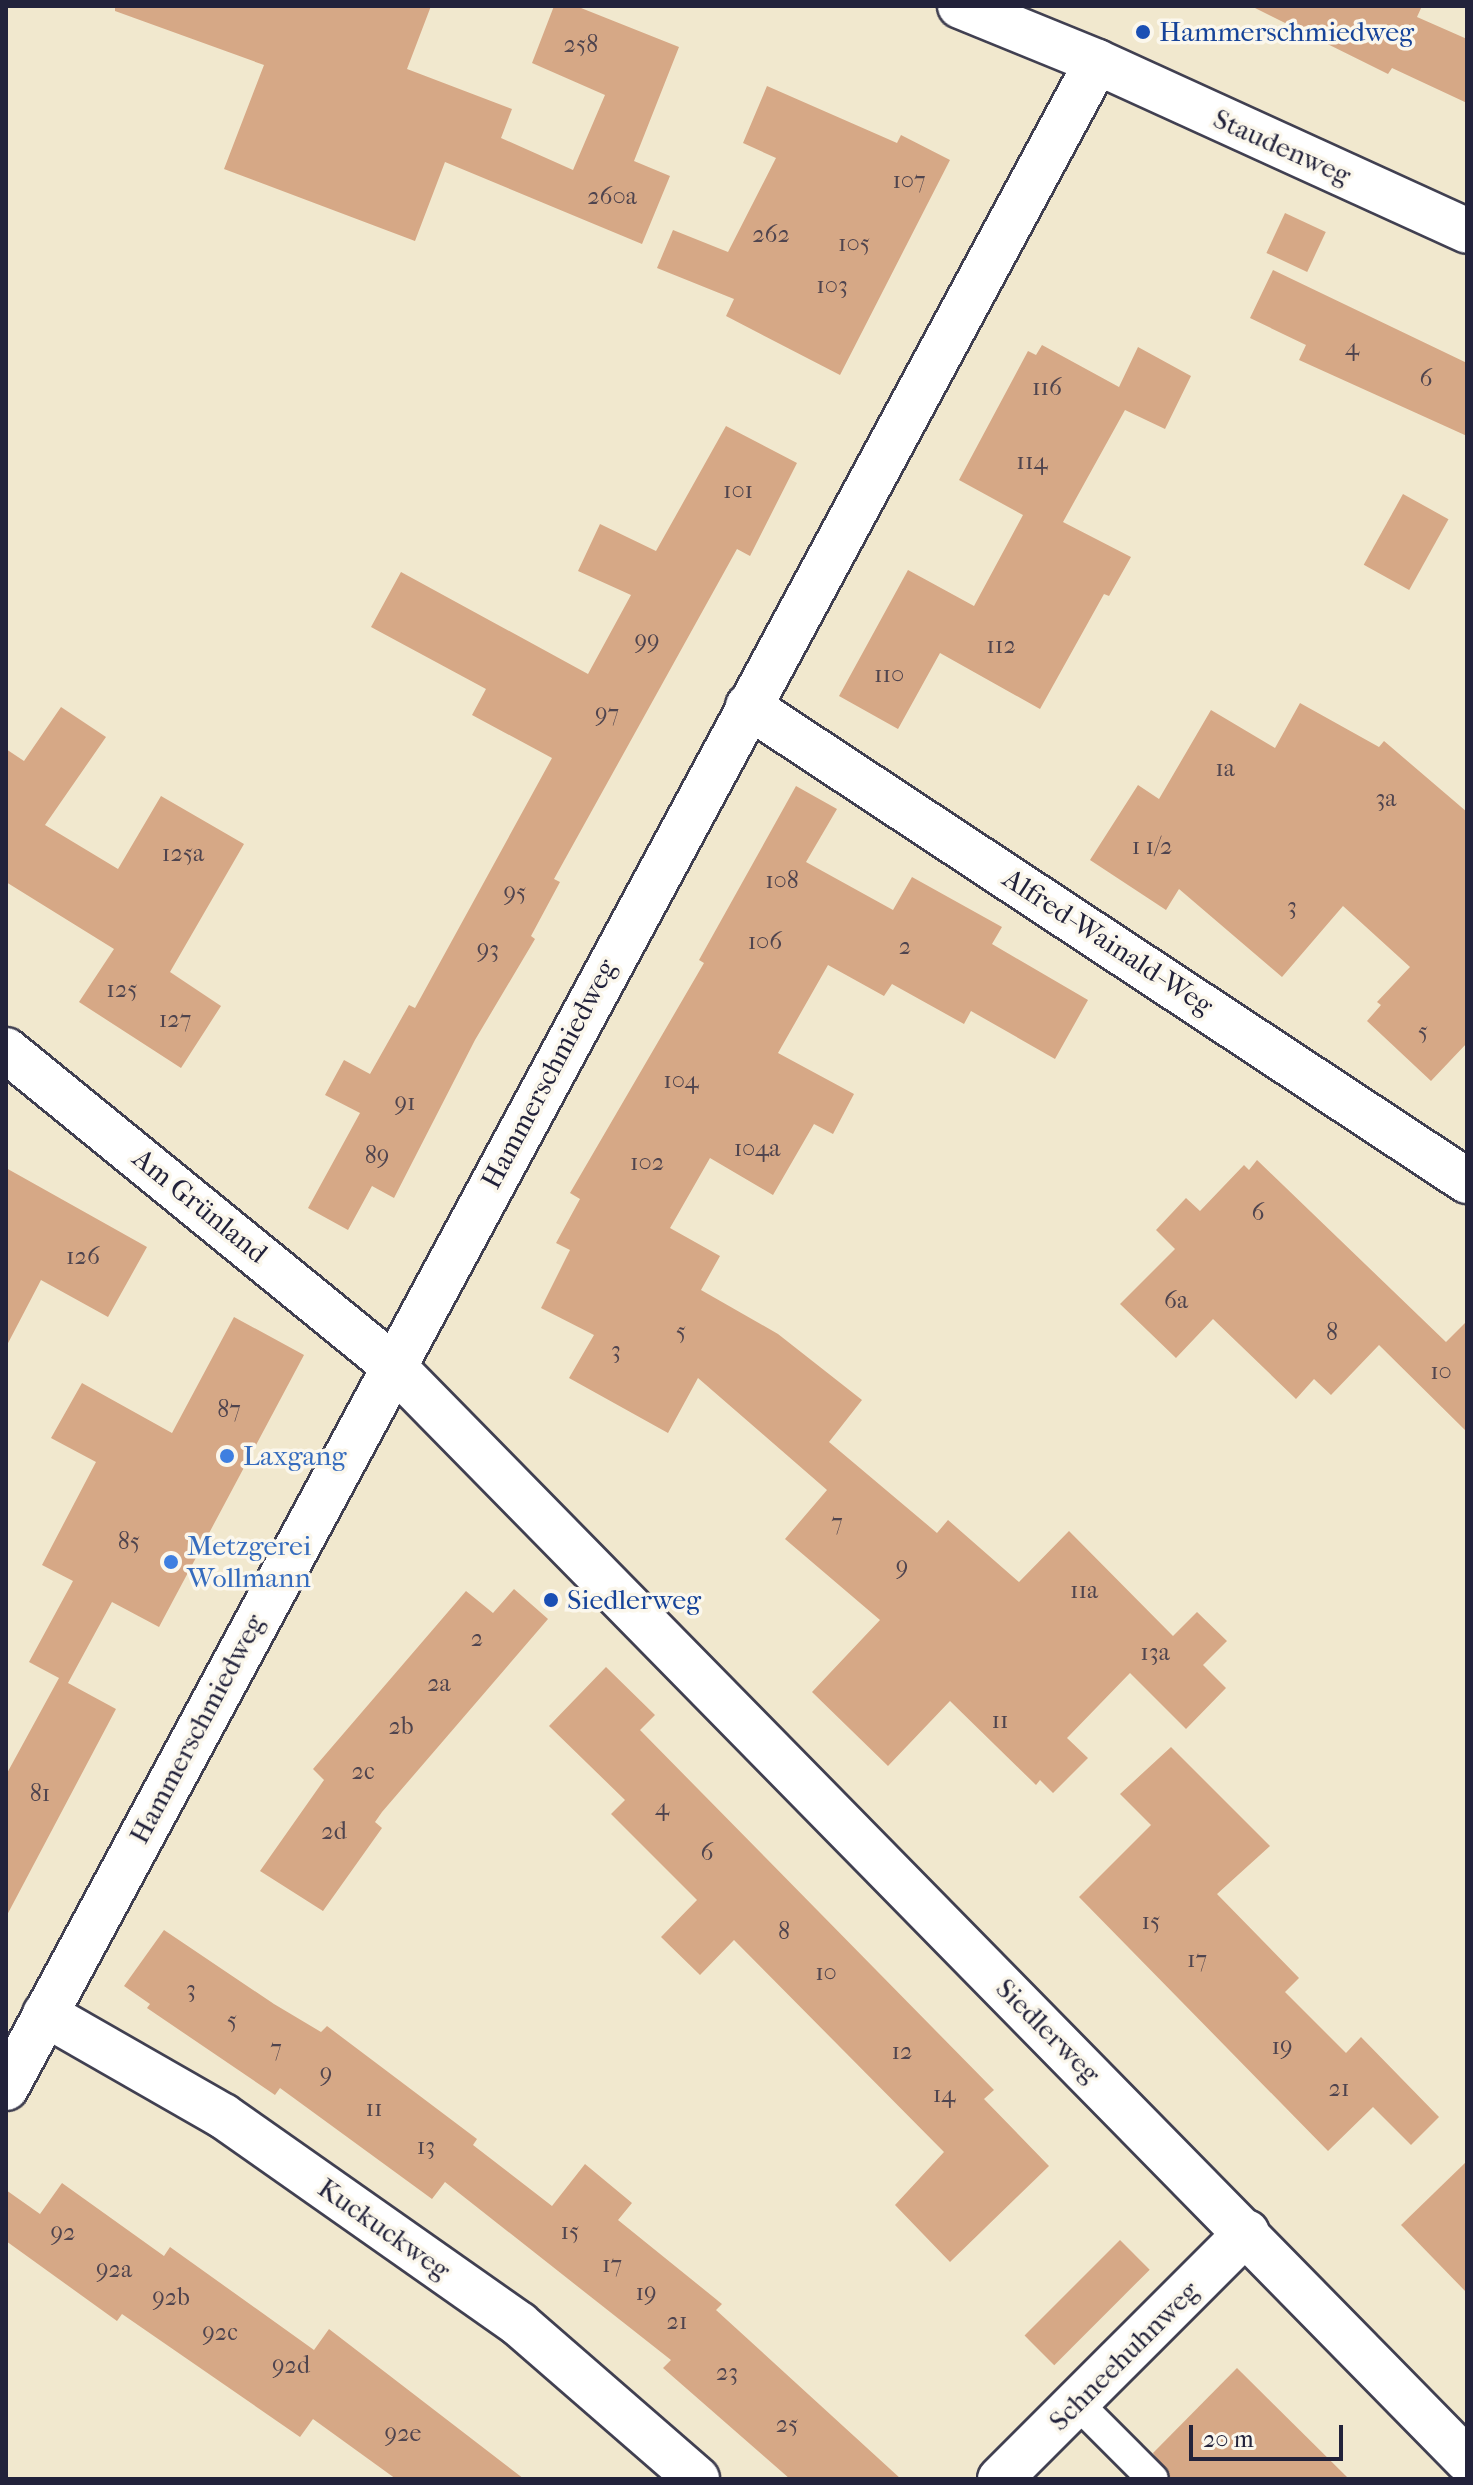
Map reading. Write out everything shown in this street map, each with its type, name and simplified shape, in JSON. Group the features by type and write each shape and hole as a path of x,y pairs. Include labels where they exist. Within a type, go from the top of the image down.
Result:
{"street":[{"name":"Staudenweg","path":"960,6 1097,62 1467,231"},
{"name":"Hammerschmiedweg","path":"6,2088 391,1364 1097,62"},
{"name":"Alfred-Wainald-Weg","path":"748,706 1467,1181"},
{"name":"Am Grünland","path":"6,1050 391,1364"},
{"name":"Siedlerweg","path":"391,1364 1247,2232 1467,2460"},
{"name":"Kuckuckweg","path":"45,2014 223,2116 519,2324 697,2479"},
{"name":"Schneehuhnweg","path":"1000,2479 1247,2232"}],"lane":[{"path":"1077,2403 1153,2479"}],"building":[{"path":"115,6 431,6 407,69 512,109 501,138 573,170 605,95 532,63 554,6 576,6 679,47 634,161 670,176 642,244 445,162 415,241 224,169 264,65 115,11"},
{"path":"1251,6 1422,6 1417,17 1467,39 1467,103 1392,68 1388,74"},
{"path":"767,86 897,143 901,135 950,160 840,375 726,316 734,299 657,268 673,230 728,252 776,158 743,143"},
{"path":"1285,213 1326,232 1307,272 1266,253"},
{"path":"1273,270 1467,363 1467,436 1299,360 1306,345 1250,318"},
{"path":"1042,345 1119,387 1138,347 1191,376 1165,429 1125,410 1063,522 1131,557 1109,596 1104,594 1040,709 940,653 898,729 839,696 908,570 974,606 1023,515 959,480 1028,351 1036,355"},
{"path":"726,426 797,463 750,556 737,549 554,879 560,882 531,936 535,939 475,1040 394,1198 372,1186 348,1230 308,1208 360,1113 325,1095 344,1060 370,1074 409,1005 415,1008 552,758 472,715 486,689 371,627 401,572 588,674 631,595 578,571 600,524 656,551"},
{"path":"1403,494 1448,519 1409,590 1364,565"},
{"path":"1300,703 1379,747 1384,741 1467,812 1467,1043 1431,1081 1367,1021 1381,1005 1377,1002 1410,967 1343,906 1282,977 1179,889 1166,910 1090,860 1138,785 1159,799 1211,710 1275,748"},
{"path":"61,707 106,737 45,825 118,869 161,796 244,844 170,972 221,1006 181,1068 79,1002 114,949 6,882 6,749 24,761"},
{"path":"796,786 837,809 806,862 893,910 912,877 1002,927 992,944 1088,1000 1055,1059 971,1011 964,1024 892,984 884,996 828,965 778,1053 854,1094 833,1134 814,1124 773,1195 710,1158 670,1228 720,1256 701,1290 778,1334 862,1400 829,1442 937,1533 948,1520 1019,1582 1069,1531 1173,1636 1197,1612 1227,1641 1203,1665 1226,1688 1186,1729 1130,1673 1067,1738 1088,1758 1053,1793 1040,1780 1036,1785 950,1701 888,1766 812,1692 880,1620 785,1539 827,1490 698,1378 668,1433 569,1378 594,1335 541,1308 570,1250 556,1243 580,1199 570,1193 704,963 699,960"},
{"path":"1257,1160 1446,1342 1467,1321 1467,1432 1379,1345 1331,1395 1314,1379 1296,1399 1213,1319 1176,1358 1120,1304 1175,1249 1156,1230 1186,1198 1200,1211 1244,1165 1249,1170"},
{"path":"6,1168 147,1247 108,1317 41,1280 6,1347"},
{"path":"234,1317 304,1355 159,1627 112,1602 68,1683 116,1709 6,1917 6,1775 59,1678 29,1662 73,1581 42,1565 96,1462 51,1438 82,1383 172,1433"},
{"path":"514,1589 548,1619 382,1812 375,1822 382,1828 323,1911 260,1871 324,1780 313,1769 466,1591 493,1613"},
{"path":"606,1667 655,1715 640,1730 994,2090 984,2099 1049,2166 950,2262 895,2205 944,2152 734,1940 700,1975 661,1937 697,1900 611,1814 625,1800 549,1726"},
{"path":"1171,1747 1270,1846 1217,1894 1299,1978 1285,1992 1346,2053 1361,2037 1439,2117 1411,2145 1373,2107 1328,2151 1079,1897 1151,1825 1120,1794"},
{"path":"164,1930 321,2032 327,2026 477,2139 473,2145 552,2206 585,2164 632,2203 618,2220 722,2304 716,2310 901,2479 790,2479 663,2368 671,2360 445,2182 432,2199 280,2088 275,2095 147,2008 150,2004 124,1986"},
{"path":"1467,2161 1467,2293 1401,2225"},
{"path":"62,2183 164,2256 170,2247 314,2350 329,2329 524,2479 396,2479 313,2419 300,2437 122,2314 117,2321 6,2241 6,2190 40,2214"},
{"path":"1120,2240 1150,2270 1054,2365 1025,2335"},
{"path":"1237,2368 1349,2479 1170,2479 1153,2453"}],"place":[{"name":"Hammerschmiedweg","path":"1143,32"},
{"name":"Laxgang","path":"227,1456"},
{"name":"Metzgerei Wollmann","path":"171,1562"},
{"name":"Siedlerweg","path":"551,1600"}]}
